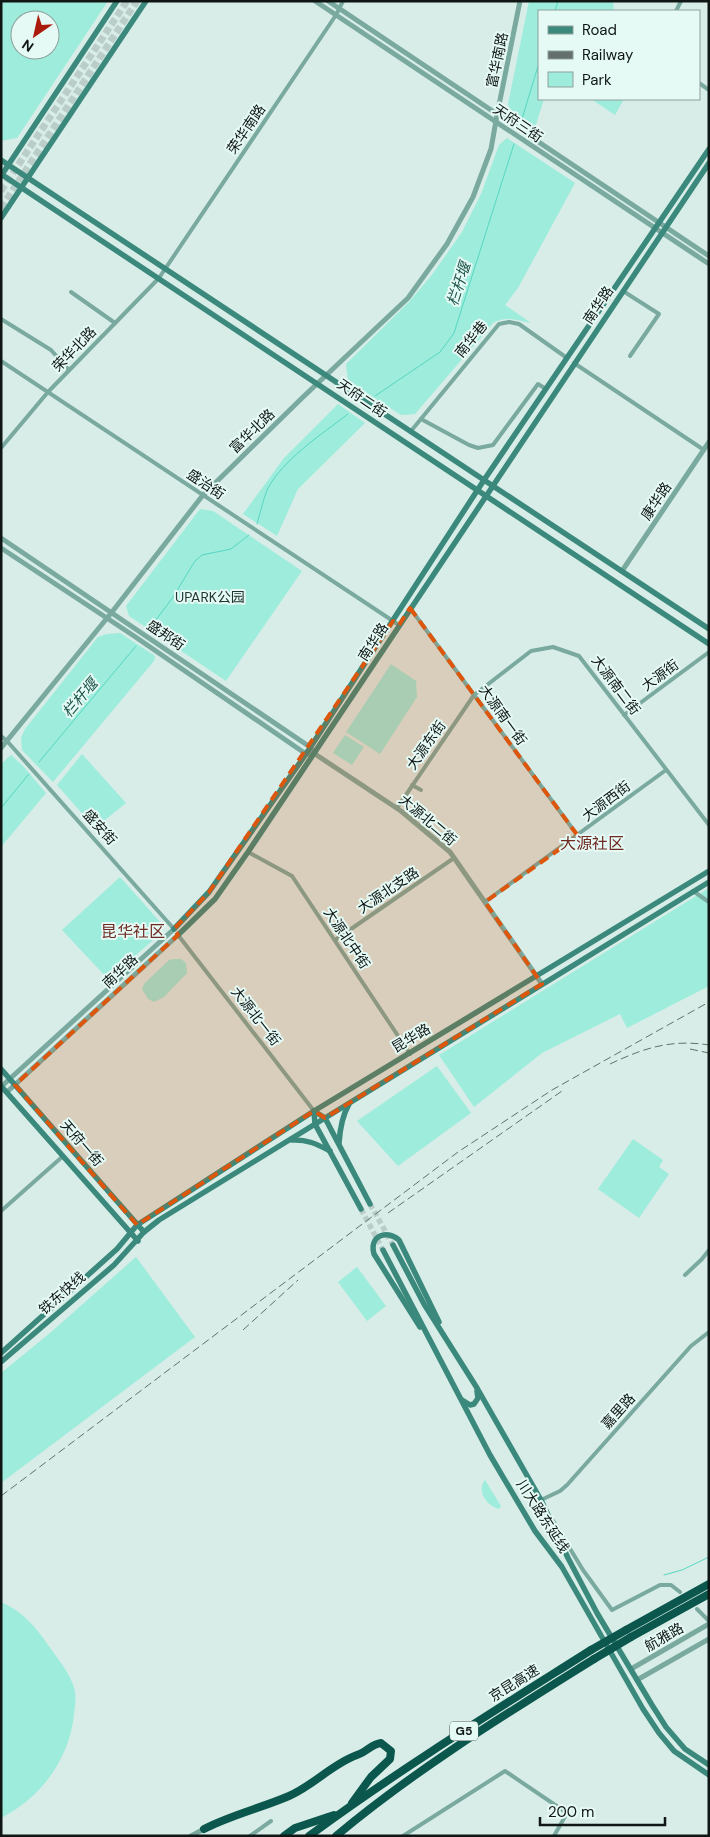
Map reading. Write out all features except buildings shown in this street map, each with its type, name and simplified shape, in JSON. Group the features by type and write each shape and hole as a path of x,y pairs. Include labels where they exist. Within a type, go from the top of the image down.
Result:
{"highway":[{"name":"京昆高速","path":"336,1836 354,1820 412,1778 512,1711 594,1660 629,1634 709,1584"},
{"name":"京昆高速","path":"339,1814 488,1714 591,1650 629,1634 709,1594"},
{"path":"204,1829 225,1818 290,1796 346,1759 361,1754 376,1744 381,1743 391,1751 390,1759 371,1777 350,1807"},
{"path":"309,1836 339,1814"},
{"name":"G5","path":"284,1836 295,1828 339,1814"},
{"name":"G5","path":"345,1836 354,1820"}],"main road":[{"path":"2,175 117,1"},
{"path":"1,217 146,1"},
{"name":"南华路","path":"174,929 209,892 306,754 477,490 709,149"},
{"name":"天府二街","path":"1,160 709,629"},
{"name":"南华路","path":"178,935 215,899 248,852 709,162"},
{"name":"天府二街","path":"2,175 709,644"},
{"name":"昆华路","path":"130,1232 137,1225 314,1111 709,870"},
{"name":"昆华路","path":"138,1241 144,1232 159,1220 709,882"},
{"name":"天府一街","path":"1,1069 144,1232"},
{"name":"天府一街","path":"1,1086 138,1241"},
{"path":"339,1145 344,1112 350,1103"},
{"path":"314,1111 325,1118 370,1204"},
{"path":"314,1111 315,1124 361,1209"},
{"path":"289,1141 302,1139 330,1151"},
{"name":"铁东快线","path":"1,1353 106,1259 130,1232"},
{"path":"435,1350 374,1254 374,1243 380,1236 389,1234 399,1240 448,1342"},
{"name":"铁东快线","path":"1,1362 114,1265 138,1241"},
{"name":"川大路东延线","path":"393,1245 424,1304 477,1388 541,1500 572,1566 597,1613 637,1680 666,1727 685,1749 709,1765"},
{"name":"川大路东延线","path":"383,1250 495,1463 535,1531 562,1567 654,1725 679,1756 709,1775"},
{"path":"460,1399 466,1403 474,1404 478,1398 477,1388"}],"street":[{"name":"天府三街","path":"314,1 524,141 657,225"},
{"name":"天府三街","path":"328,1 526,134 657,225 709,264"},
{"name":"荣华南路","path":"165,268 336,15 342,1"},
{"name":"富华南路","path":"496,122 520,1"},
{"name":"富华北路","path":"1,748 112,612 203,495 408,298 447,244 479,185 491,149 496,122"},
{"name":"天府三街","path":"664,230 709,256"},
{"name":"荣华北路","path":"1,448 48,392 159,278 165,268"},
{"path":"623,291 659,314 630,356"},
{"path":"71,292 115,323"},
{"path":"1,319 51,350 70,370"},
{"name":"南华巷","path":"411,431 499,324 509,322 519,324 567,358"},
{"name":"盛治街","path":"1,361 399,625"},
{"path":"574,363 704,450"},
{"path":"421,419 469,445 478,448 493,445 538,384 546,389"},
{"name":"康华路","path":"622,571 709,442"},
{"name":"盛邦街","path":"1,538 310,747 315,754"},
{"name":"盛邦街","path":"1,548 306,754"},
{"name":"大源南一街","path":"410,608 578,836"},
{"name":"大源南二街","path":"474,695 531,651 553,647 579,656 709,825"},
{"name":"大源街","path":"624,715 709,652"},
{"name":"大源东街","path":"397,808 474,695"},
{"name":"盛安街","path":"1,736 7,740 178,935"},
{"path":"306,754 315,754"},
{"name":"大源北二街","path":"315,754 397,808 450,852 542,984"},
{"name":"大源西街","path":"485,902 666,770"},
{"path":"412,784 421,790"},
{"name":"大源北中街","path":"248,852 292,876 410,1054"},
{"name":"大源北支路","path":"335,940 454,858"},
{"path":"693,891 709,902"},
{"path":"1,1086 174,929"},
{"name":"南华路","path":"7,1092 178,935"},
{"name":"大源北一街","path":"178,935 314,1111"},
{"path":"1,1211 62,1157"},
{"path":"685,1275 709,1250"},
{"name":"嘉里路","path":"541,1500 560,1491 567,1485 691,1346 709,1332"},
{"path":"541,1500 583,1570 612,1610 660,1585 671,1585 680,1592"},
{"path":"697,1609 709,1623"},
{"name":"航雅路","path":"631,1669 709,1623"},
{"name":"航雅路","path":"637,1680 709,1639"},
{"path":"403,1836 505,1770 567,1814 554,1836"},
{"path":"250,1836 271,1821"},
{"path":"191,1836 204,1829"}],"highlighted area":[{"path":"410,608 578,836 485,902 542,984 325,1118 314,1111 137,1225 15,1085 178,935 174,929 209,892 393,621 399,625"}],"green space":[{"path":"1,1 108,1 17,138 1,141"},
{"path":"529,1 613,1 614,10 538,10 538,100 544,100 534,131 513,116 508,104"},
{"path":"592,100 623,100 615,115"},
{"path":"507,138 575,183 518,288 505,305 531,323 508,319 494,322 415,414 401,415 348,381 346,364 409,302 431,276 462,232 481,194 499,145"},
{"path":"338,404 365,423 298,489 277,536 243,514 284,458"},
{"name":"UPARK公园","path":"200,509 213,511 302,571 226,681 129,616 126,606"},
{"path":"120,633 155,656 154,661 53,782 22,750 21,738 25,729 98,637"},
{"path":"391,664 416,681 417,697 380,754 346,732"},
{"path":"345,735 364,747 352,765 333,753"},
{"path":"82,754 126,803 95,828 57,785"},
{"path":"11,755 46,793 1,847 1,764"},
{"path":"120,877 161,923 158,936 108,979 62,930"},
{"path":"709,888 709,986 627,1028 620,1014 542,1053 474,1107 439,1055"},
{"path":"181,959 186,963 187,973 164,997 154,1002 148,999 142,989 144,984 169,960"},
{"path":"437,1066 471,1113 398,1166 357,1121"},
{"path":"633,1139 663,1160 659,1167 669,1174 639,1218 598,1189"},
{"path":"136,1257 195,1337 1,1483 1,1373 50,1333"},
{"path":"357,1267 386,1306 367,1321 338,1282"},
{"path":"485,1480 501,1506 499,1509 490,1505 484,1498 482,1489"},
{"path":"1,1602 28,1620 60,1661 75,1691 75,1708 67,1746 51,1775 29,1800 1,1818"}],"waterway":[{"name":"栏杆堰","path":"555,10 558,1"},
{"name":"栏杆堰","path":"521,122 538,66"},
{"name":"栏杆堰","path":"375,396 440,352 454,333 514,144"},
{"name":"栏杆堰","path":"257,524 267,490 282,468 303,448 348,414"},
{"name":"栏杆堰","path":"150,628 173,597 195,561 202,555 231,549 249,535"},
{"name":"栏杆堰","path":"39,762 136,646"},
{"path":"1,808 29,774"},
{"path":"664,1575 682,1570 709,1557"}],"tunnel":[{"path":"1,191 127,1"},
{"path":"1,208 137,1"},
{"path":"370,1204 393,1245"},
{"path":"361,1209 383,1250"}],"railway":[{"path":"1,1496 458,1152 552,1090 709,1002"},
{"path":"610,1064 634,1053 658,1046 682,1043 709,1045"},
{"path":"690,1049 709,1053"},
{"path":"388,1213 562,1091"},
{"path":"243,1330 298,1280"}],"district":[{"name":"大源社区","path":"592,843"},
{"name":"昆华社区","path":"133,931"}]}
